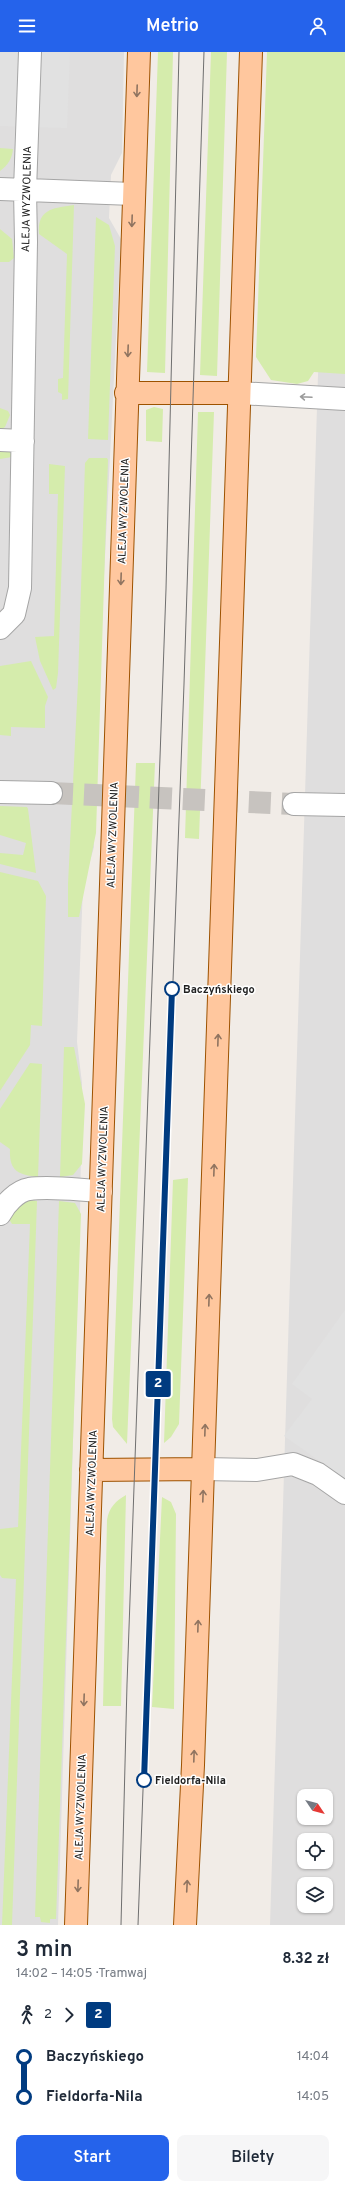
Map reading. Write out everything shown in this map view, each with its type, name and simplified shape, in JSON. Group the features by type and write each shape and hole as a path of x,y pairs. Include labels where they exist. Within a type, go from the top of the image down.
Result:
{"main road":[{"name":"ALEJA WYZWOLENIA","path":"76,1925 126,393 139,52"},
{"path":"185,1925 193,1765 204,1469 250,52"},
{"path":"126,393 239,393"},
{"path":"91,1470 204,1469"}],"street":[{"name":"ALEJA WYZWOLENIA","path":"0,628 14,614 20,588 25,190 30,52"},
{"path":"0,189 133,194"},
{"path":"239,393 345,398"},
{"path":"0,440 23,441"},
{"path":"0,792 51,793"},
{"path":"294,804 345,805"},
{"path":"0,1214 3,1207 14,1196 28,1189 101,1190"},
{"path":"204,1469 257,1470 293,1464 318,1474 345,1493"}],"shaded area":[{"path":"0,52 124,52 122,153 111,175 109,218 121,239 92,814 94,847 83,886 77,1042 82,1083 80,1216 58,1925 0,1925"},
{"path":"0,52 70,52 67,128 0,126"},
{"path":"328,52 345,52 345,1925 270,1925"},
{"path":"345,1310 345,1479 284,1436 312,1399 292,1384"}],"green space":[{"path":"158,52 173,52 165,373 147,372"},
{"path":"211,52 227,52 217,376 200,375"},
{"path":"267,52 345,52 345,374 314,372 308,381 297,384 271,380 256,357"},
{"path":"0,148 13,149 9,162 0,171"},
{"path":"74,205 68,399 62,400 62,394 58,392 58,379 63,378 67,254 39,234 39,225 44,214 49,211 60,207"},
{"path":"96,217 109,225 115,246 108,440 88,439"},
{"path":"0,229 12,239 14,258 9,262 0,262"},
{"path":"154,407 163,409 162,442 146,441 146,410"},
{"path":"0,408 8,411 10,415 5,427 0,430"},
{"path":"198,412 214,412 199,839 185,838"},
{"path":"0,451 10,452 12,457 0,459"},
{"path":"89,458 107,458 108,460 96,833 79,917 68,917 68,884 78,682 85,463"},
{"path":"49,464 65,466 58,673 56,688 53,690 40,661 35,637 54,636 58,494 49,494"},
{"path":"31,661 48,697 45,706 45,728 11,727 11,736 0,735 0,666"},
{"path":"136,763 155,763 127,1444 113,1427 112,1419"},
{"path":"0,806 27,807 36,873 0,864 0,853 23,855 26,843 0,835"},
{"path":"0,872 38,881 46,896 42,1026 31,1025 30,1045 0,1091"},
{"path":"64,1047 74,1047 85,1104 82,1164 73,1175 60,1177"},
{"path":"30,1063 42,1064 38,1177 25,1175 16,1170 11,1162 10,1149 0,1142 0,1109"},
{"path":"188,1178 179,1424 171,1437 164,1443 173,1180"},
{"path":"29,1200 37,1201 12,1925 2,1925 16,1579 2,1578 0,1575 0,1529 18,1527 30,1224 12,1224 7,1216 17,1204"},
{"path":"59,1201 75,1203 81,1214 56,1919 50,1919 50,1923 41,1922 40,1917 35,1917"},
{"path":"126,1495 121,1706 103,1706 107,1520 109,1511"},
{"path":"162,1497 171,1502 176,1514 174,1709 152,1707"}],"tunnel":[{"path":"51,793 294,804"}],"tram line":[{"path":"121,1925 127,1684 166,589 179,52"},
{"path":"138,1925 184,684 204,52"},
{"name":"2","path":"144,1780 172,989"}],"place":[{"name":"Baczyńskiego","path":"172,989"},
{"name":"Fieldorfa-Nila","path":"144,1780"}]}
